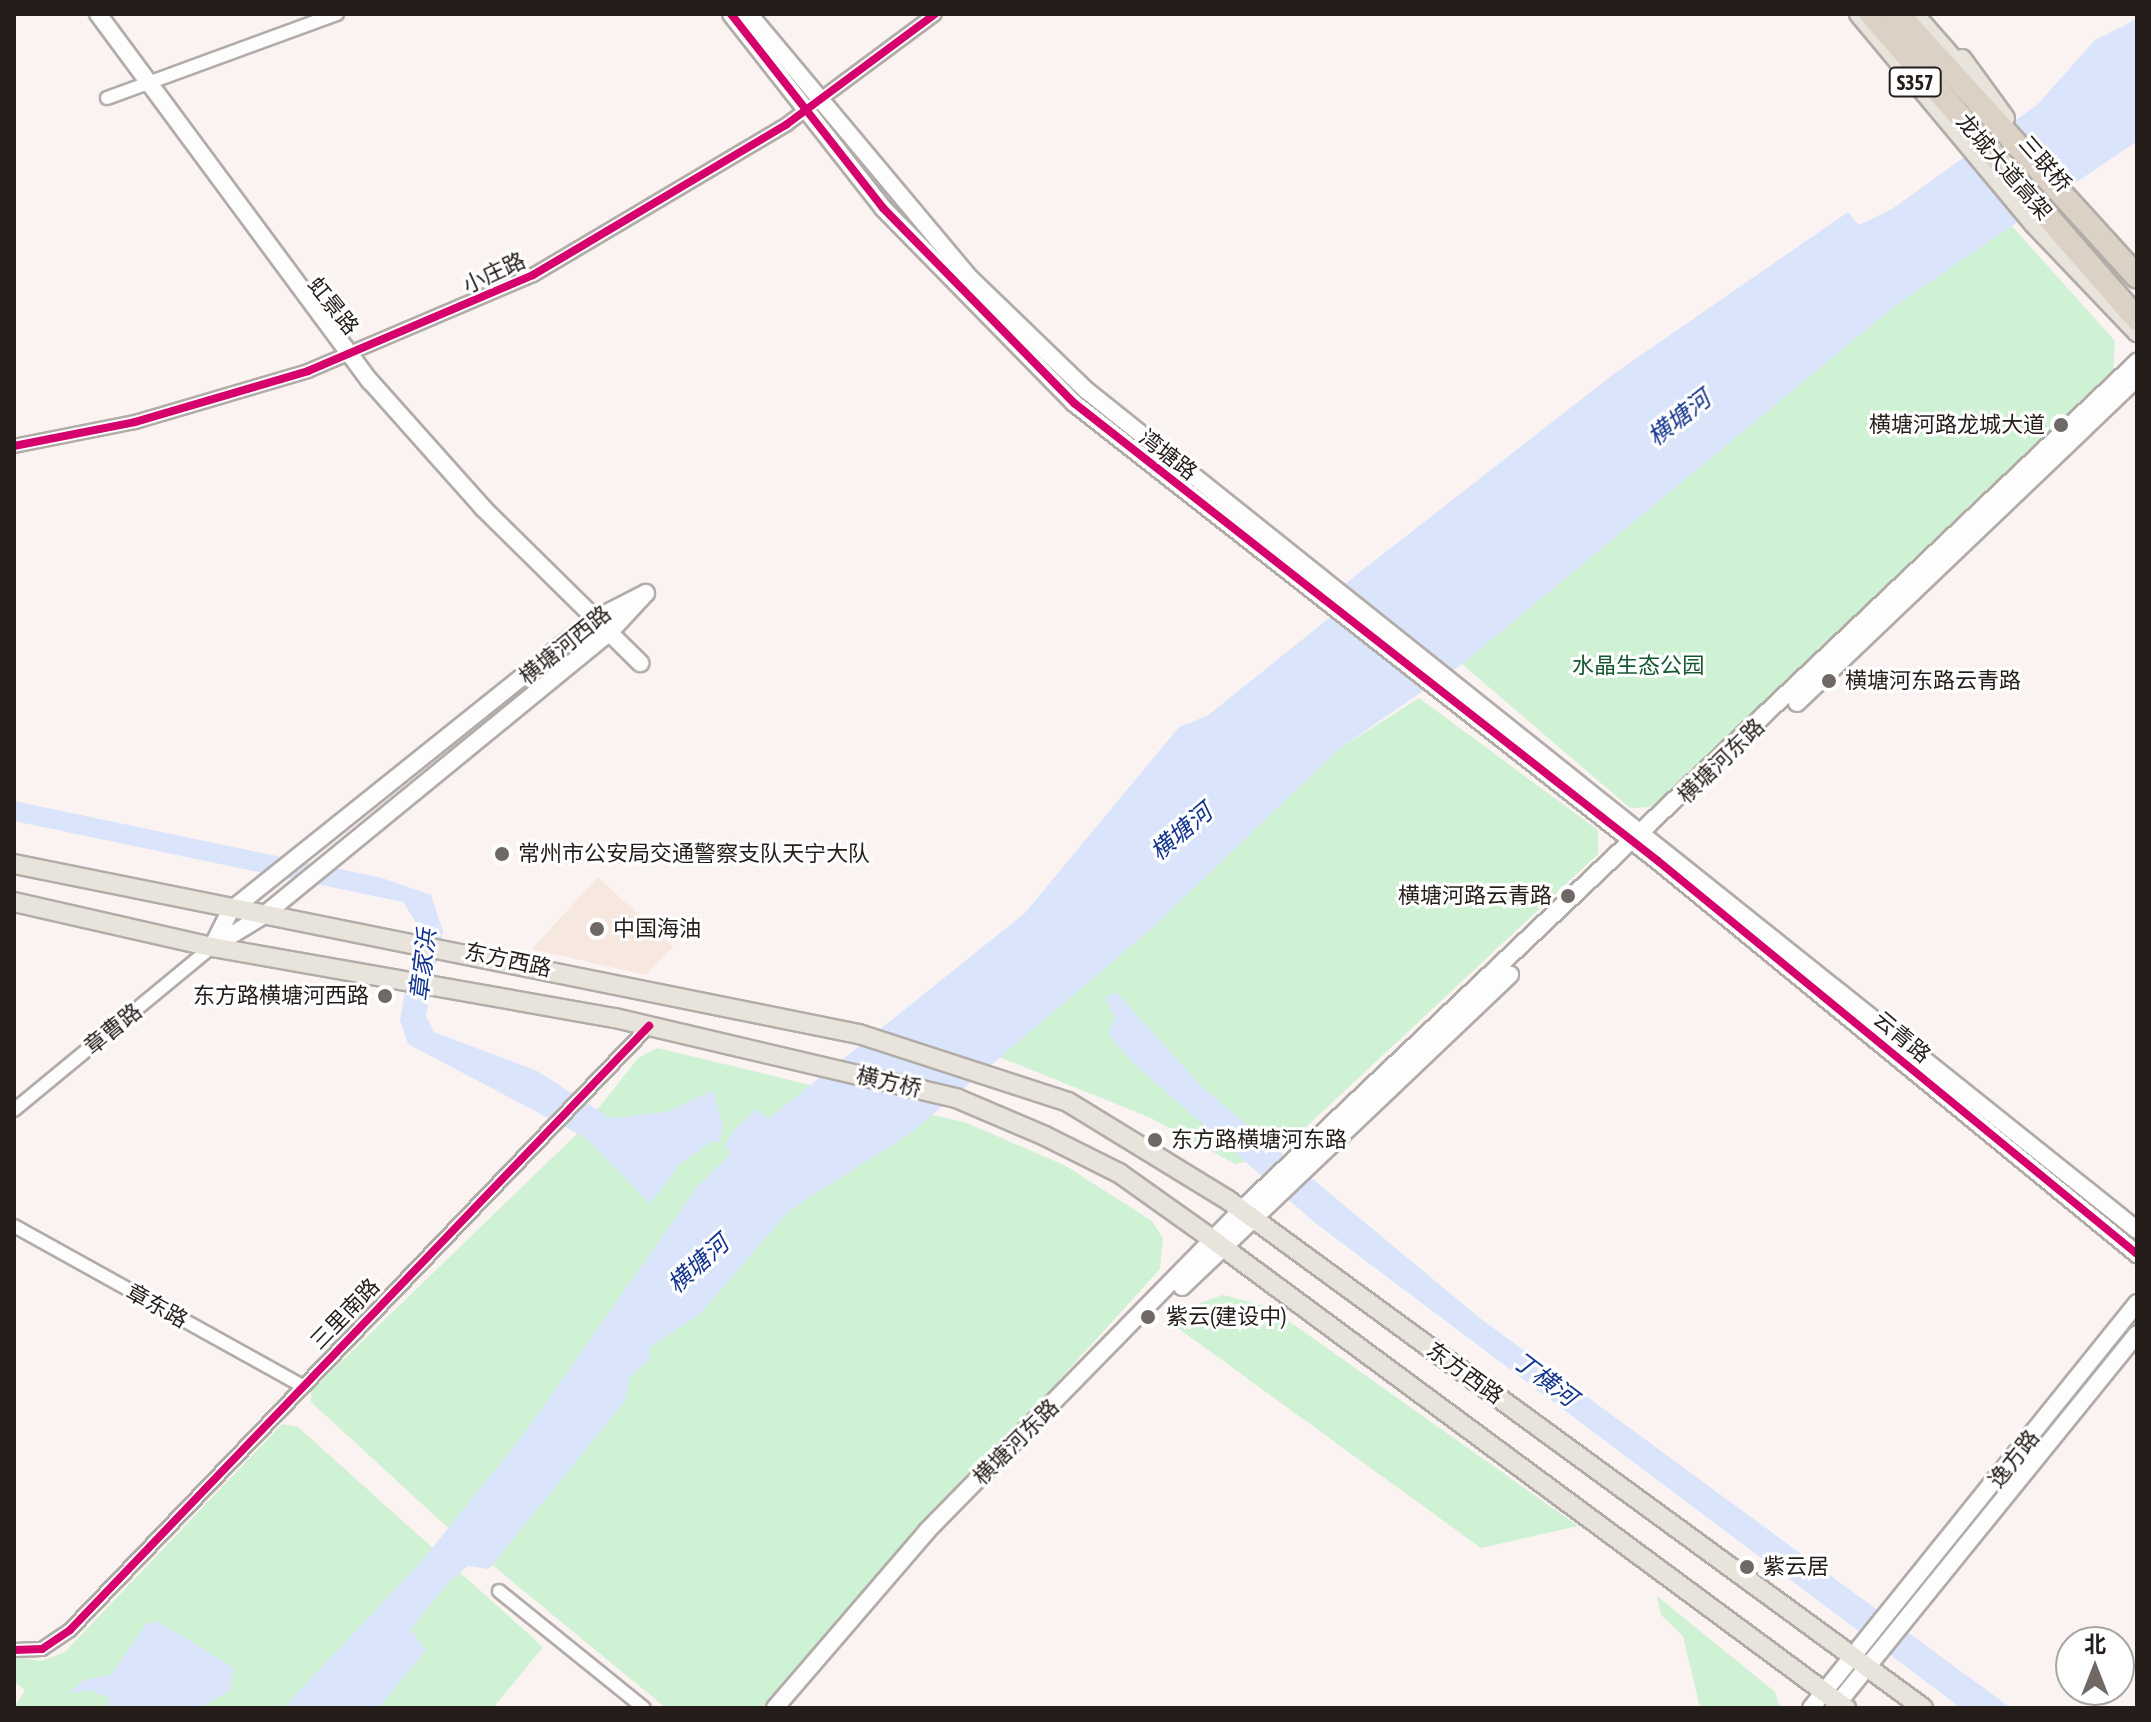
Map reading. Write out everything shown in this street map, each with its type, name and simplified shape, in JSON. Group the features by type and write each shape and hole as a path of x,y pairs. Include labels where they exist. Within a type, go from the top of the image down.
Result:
{"highway":[{"name":"龙城大道高架","path":"1871,14 2137,319"},
{"name":"龙城大道高架","path":"1898,14 2137,277"}],"main road":[{"name":"S357","path":"1859,14 2033,223 2137,332"},
{"name":"S357","path":"1914,14 2005,118"},
{"path":"1928,14 2005,118"},
{"name":"三联桥","path":"2005,118 2137,267"},
{"name":"东方西路","path":"14,864 230,911 450,947 859,1034"},
{"name":"东方西路","path":"14,902 212,947 436,984 649,1026 822,1067"},
{"name":"横方桥","path":"859,1034 986,1071"},
{"name":"横方桥","path":"822,1067 956,1098"},
{"name":"东方西路","path":"986,1071 1068,1102 1248,1214 1865,1655 1923,1708"},
{"name":"东方西路","path":"956,1098 1119,1173 1835,1702"}],"street":[{"name":"虹景路","path":"98,14 349,354 483,508 640,663"},
{"path":"107,98 337,14"},
{"path":"731,14 803,110 883,208 1074,403 1446,697 1644,841"},
{"name":"湾塘路","path":"749,14 967,275 1086,390 1458,684 1644,841"},
{"name":"小庄路","path":"14,446 135,422 349,354 533,275 803,110 935,14"},
{"name":"横塘河东路","path":"1644,841 2137,362"},
{"name":"横塘河东路","path":"775,1708 927,1531 1248,1214 2137,378"},
{"name":"横塘河西路","path":"646,593 609,633 264,915 212,947 230,911 298,855 393,787 595,619 646,593"},
{"name":"云青路","path":"1644,841 2137,1230"},
{"name":"云青路","path":"1644,841 2137,1254"},
{"name":"章曹路","path":"14,1110 212,947"},
{"name":"三里南路","path":"14,1650 42,1649 70,1630 301,1385 649,1026"},
{"name":"章东路","path":"14,1226 301,1385"},
{"name":"横塘河东路","path":"786,1708 932,1537 1218,1244"},
{"name":"逸方路","path":"1896,1618 2137,1303"},
{"name":"逸方路","path":"1896,1618 2137,1334"},
{"path":"499,1591 644,1708"},
{"path":"1811,1708 1835,1702 1865,1655 1896,1618"}],"shaded area":[{"path":"598,877 673,947 646,975 532,949"}],"green space":[{"name":"水晶生态公园","path":"2010,224 2115,341 2113,372 1651,807 1630,808 1462,664 1896,305"},
{"path":"1419,698 1598,830 1598,854 1306,1127 1269,1158 1235,1164 1151,1118 999,1057 1150,930 1339,749"},
{"path":"658,1048 967,1123 1066,1166 1152,1221 1163,1238 1160,1269 761,1708 666,1708 457,1536 311,1402 311,1391 582,1129 639,1057"},
{"path":"1223,1295 1269,1307 1578,1526 1481,1548 1175,1326 1197,1304"},
{"path":"282,1424 298,1427 543,1647 493,1708 14,1708 25,1690 14,1681 14,1657 42,1661 65,1652"},
{"path":"1657,1596 1775,1692 1780,1708 1700,1708 1683,1636 1661,1615"}],"water":[{"name":"横塘河","path":"2137,19 2137,141 1896,305 1462,664 1339,749 1150,930 911,1133 790,1210 699,1315 650,1347 649,1360 629,1378 625,1401 489,1569 468,1566 450,1581 411,1629 426,1651 378,1708 283,1708 421,1562 523,1435 697,1187 731,1154 725,1145 734,1130 757,1109 768,1119 1025,913 1179,727 1207,716 1338,611 1346,583 1615,373 1848,212 1859,225 1892,209 2038,104 2095,40"},
{"name":"章家浜","path":"14,801 382,878 431,895 443,931 426,1016 434,1032 537,1071 610,1118 667,1112 713,1090 723,1125 720,1143 713,1141 680,1164 650,1204 586,1138 408,1044 400,1020 417,924 403,902 14,821"},
{"name":"丁横河","path":"1117,993 1203,1088 1481,1319 2011,1708 1961,1708 1314,1222 1133,1063 1108,1034 1115,1017 1105,997"},
{"path":"159,1622 234,1668 230,1691 199,1708 109,1708 109,1698 90,1690 67,1694 84,1680 111,1675 147,1623"}],"cycle path":[{"path":"731,14 883,208 1074,403 1658,861 2137,1254"},
{"path":"14,446 135,422 308,371 533,275 787,124 935,14"},
{"path":"14,1650 42,1649 70,1630 649,1026"}],"place":[{"name":"横塘河路龙城大道","path":"2061,425"},
{"name":"横塘河东路云青路","path":"1829,681"},
{"name":"常州市公安局交通警察支队天宁大队","path":"502,854"},
{"name":"横塘河路云青路","path":"1568,896"},
{"name":"中国海油","path":"597,929"},
{"name":"东方路横塘河西路","path":"385,996"},
{"name":"东方路横塘河东路","path":"1155,1140"},
{"name":"紫云(建设中)","path":"1148,1317"},
{"name":"紫云居","path":"1747,1567"}]}
